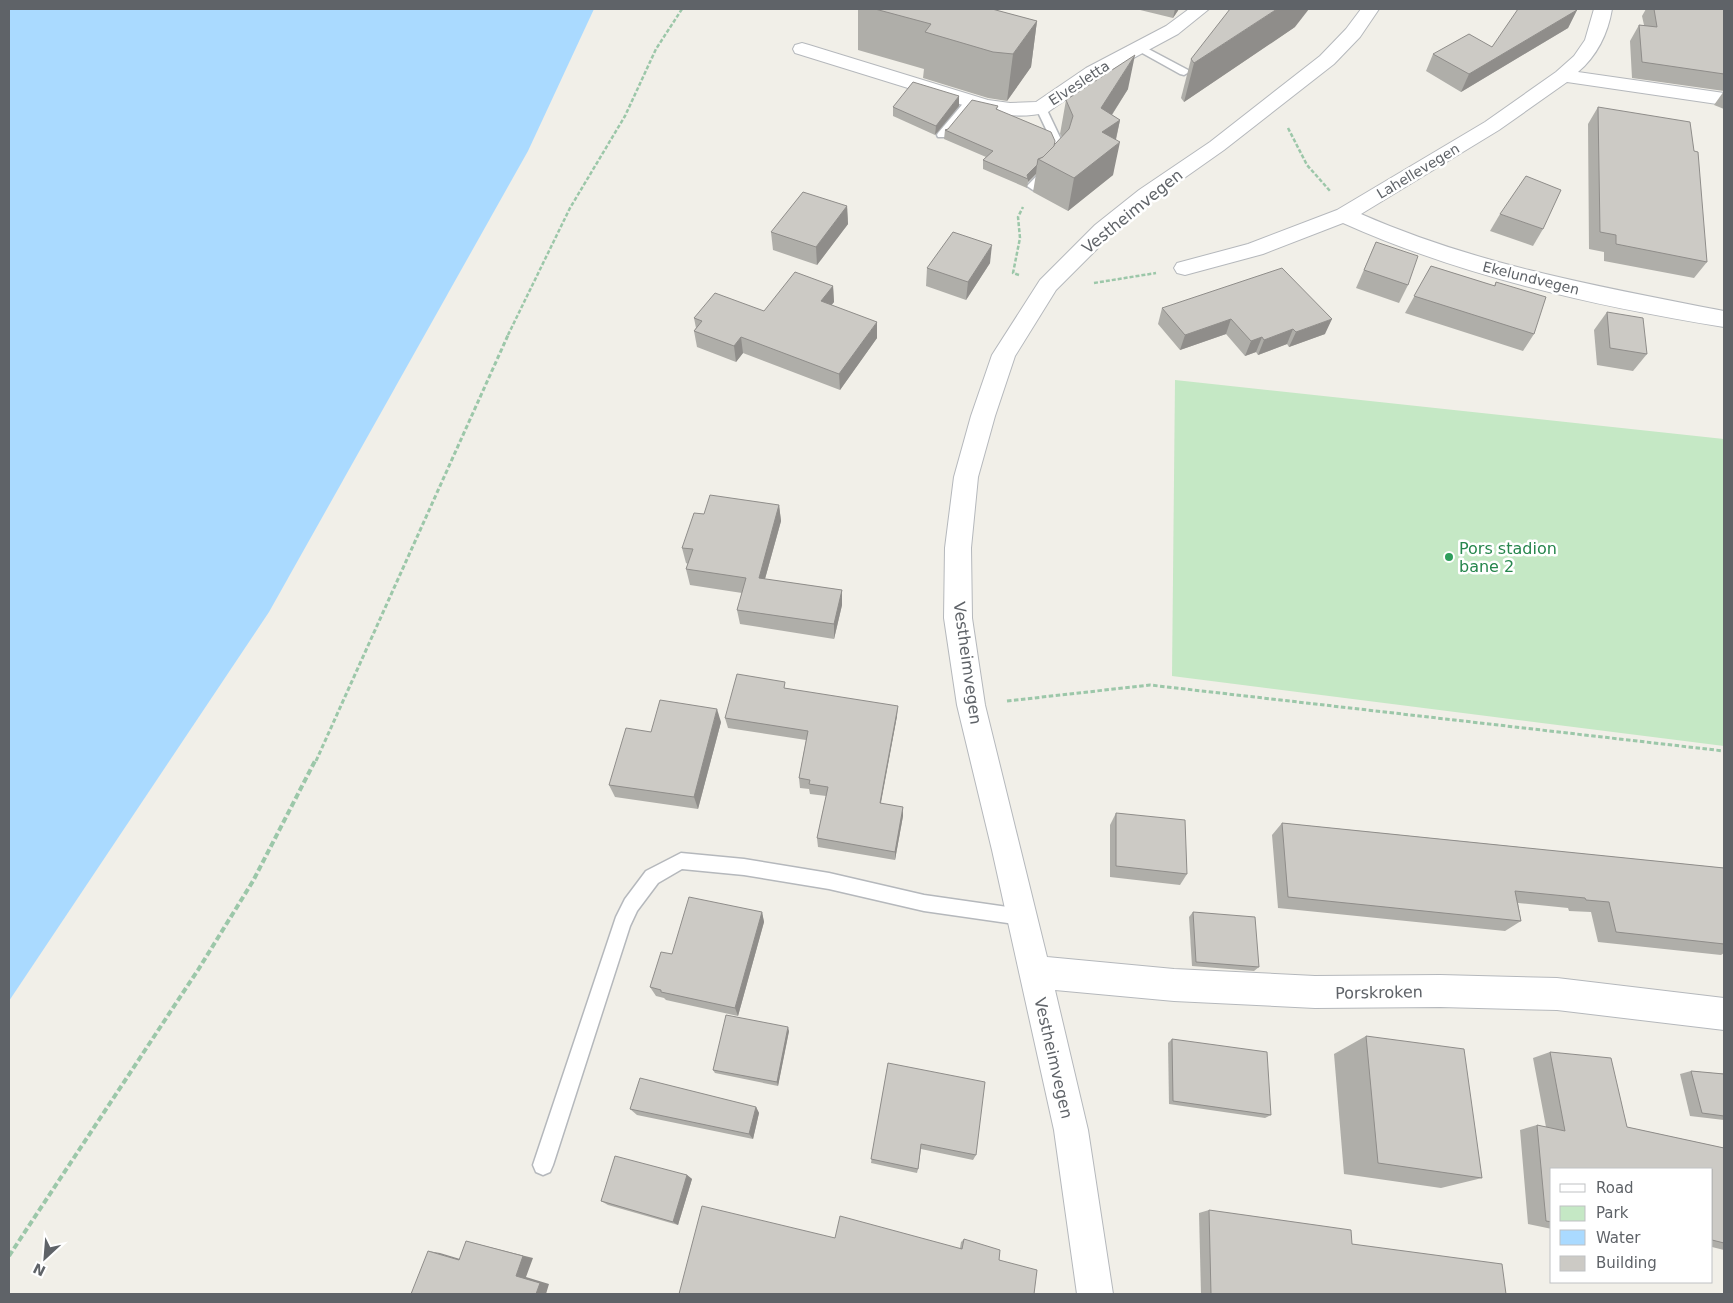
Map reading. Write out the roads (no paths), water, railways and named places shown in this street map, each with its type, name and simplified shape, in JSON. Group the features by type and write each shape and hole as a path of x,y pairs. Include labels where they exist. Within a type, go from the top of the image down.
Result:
{"street":[{"name":"Elvesletta","path":"802,49 970,102 1010,109 1041,108 1093,72 1172,30 1200,9"},
{"name":"Vestheimvegen","path":"1095,1294 1088,1235 1071,1130 971,705 958,618 958,548 966,477 983,416 1004,356 1048,285 1103,230 1275,102 1327,60 1353,33 1370,9"},
{"name":"Lahellevegen","path":"1185,268 1254,249 1344,215 1492,126 1563,76 1581,60 1594,40 1602,19 1603,9"},
{"path":"1563,76 1724,99"},
{"name":"Ekelundvegen","path":"1344,215 1378,232 1449,257 1541,282 1724,319"},
{"name":"Porskroken","path":"1034,972 1174,985 1315,992 1440,991 1556,994 1724,1014"}],"lane":[{"path":"1139,47 1184,72"},
{"path":"942,135 970,102"},
{"path":"1033,186 1058,160 1061,150 1041,108"},
{"path":"543,1165 622,923 631,905 652,877 681,861 744,867 829,881 924,903 1022,917"}],"water":[{"path":"9,9 594,9 528,151 269,612 9,1001"}],"place":[{"name":"Pors stadion bane 2","path":"1449,557"}]}
